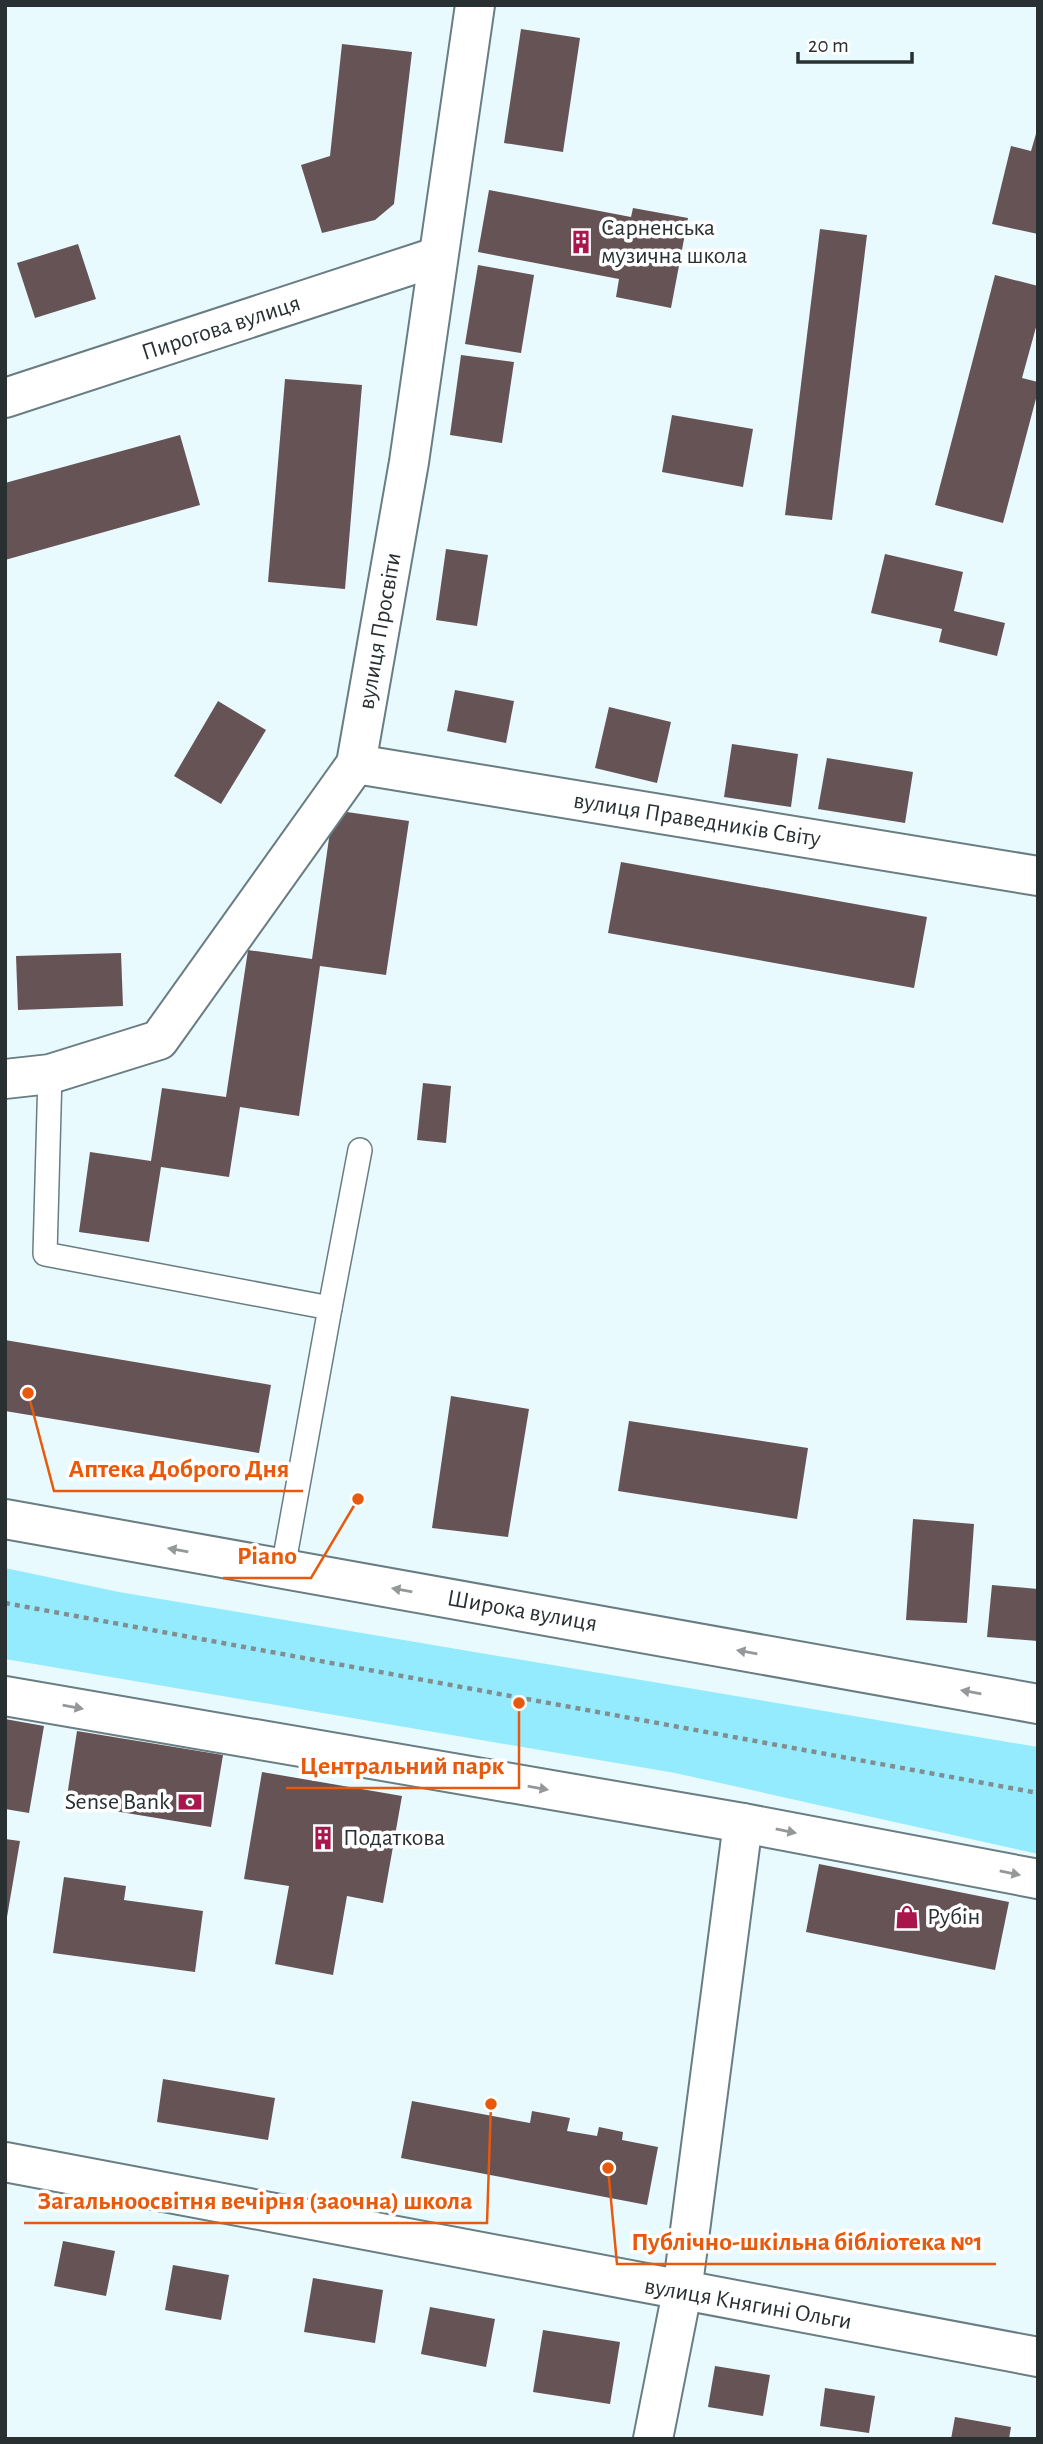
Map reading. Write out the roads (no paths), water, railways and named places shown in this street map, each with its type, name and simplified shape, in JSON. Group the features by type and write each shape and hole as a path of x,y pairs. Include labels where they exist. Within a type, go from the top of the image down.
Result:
{"street":[{"name":"вулиця Просвіти","path":"5,1079 50,1074 159,1040 356,764 409,462 436,257 475,5"},
{"name":"Пирогова вулиця","path":"5,398 436,257"},
{"name":"вулиця Праведників Світу","path":"356,764 1038,876"},
{"name":"Широка вулиця","path":"5,1519 1038,1704"},
{"path":"5,1696 743,1823 1038,1879"},
{"path":"653,2439 682,2292 743,1823"},
{"name":"вулиця Княгині Ольги","path":"5,2162 682,2292 1038,2357"}],"lane":[{"path":"50,1074 45,1254 330,1308"},
{"path":"283,1568 360,1150"}],"place":[{"name":"Сарненська музична школа","path":"581,242"},
{"name":"Аптека Доброго Дня","path":"28,1393"},
{"name":"Piano","path":"358,1499"},
{"name":"Центральний парк","path":"519,1703"},
{"name":"Sense Bank","path":"190,1802"},
{"name":"Податкова","path":"323,1838"},
{"name":"Рубін","path":"907,1917"},
{"name":"Загальноосвітня вечірня (заочна) школа","path":"491,2104"},
{"name":"Публічно-шкільна бібліотека №1","path":"608,2168"}]}
